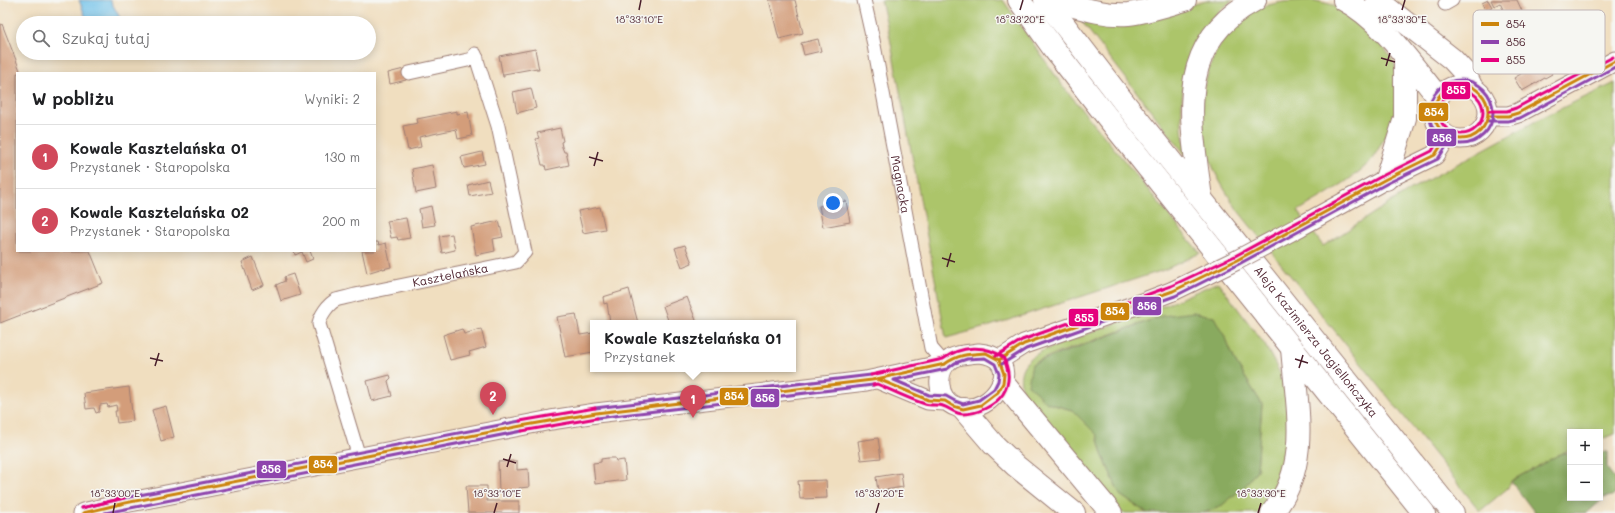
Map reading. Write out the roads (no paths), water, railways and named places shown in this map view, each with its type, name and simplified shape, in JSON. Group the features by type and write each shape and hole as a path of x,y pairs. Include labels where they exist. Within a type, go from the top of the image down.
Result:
{"highway":[{"name":"Aleja Kazimierza Jagiellończyka","path":"1019,0 1054,49 1108,118 1424,513"},
{"name":"Aleja Kazimierza Jagiellończyka","path":"1045,0 1126,105 1453,513"},
{"path":"1052,0 1093,11 1111,14 1127,14 1185,0"},
{"path":"1201,198 1192,125 1192,91 1198,64 1207,43 1221,24 1239,8 1255,0"},
{"path":"1344,0 1356,6 1369,16 1386,34 1438,97"},
{"path":"1377,0 1452,59 1465,72 1470,86"},
{"path":"1386,179 1405,118 1405,57"},
{"path":"1272,513 1289,485 1295,470 1298,454 1299,418 1292,348"},
{"path":"1003,383 1111,513"},
{"path":"954,405 1016,466 1074,513"}],"main road":[{"path":"1605,66 1615,61"},
{"path":"1489,116 1508,116 1518,112 1590,74"},
{"path":"1462,84 1470,86 1479,91 1485,98 1489,116 1486,124 1481,132 1464,140 1447,136 1440,130 1434,114 1438,97 1445,90 1453,86 1462,84"},
{"path":"999,360 1024,344 1139,304 1237,260 1386,179 1435,155 1447,136"},
{"path":"83,513 485,432 596,413 878,379 945,364 953,358 966,354 979,353 992,356 999,360 1004,374 1003,383 998,392 981,405 954,405 928,400 878,379"},
{"path":"945,364 939,383 940,392 954,405"}],"street":[{"name":"Magnacka","path":"864,0 931,348 945,364"},
{"name":"Kasztelańska","path":"359,457 319,324 320,318 331,304 335,300 355,295 516,262 525,252 498,126 476,56 409,73"}],"water":[{"path":"79,0 110,0 119,16 85,16"}],"place":[{"name":"Kowale Kasztelańska 02","path":"493,415"},
{"name":"Kowale Kasztelańska 01","path":"693,418"}]}
